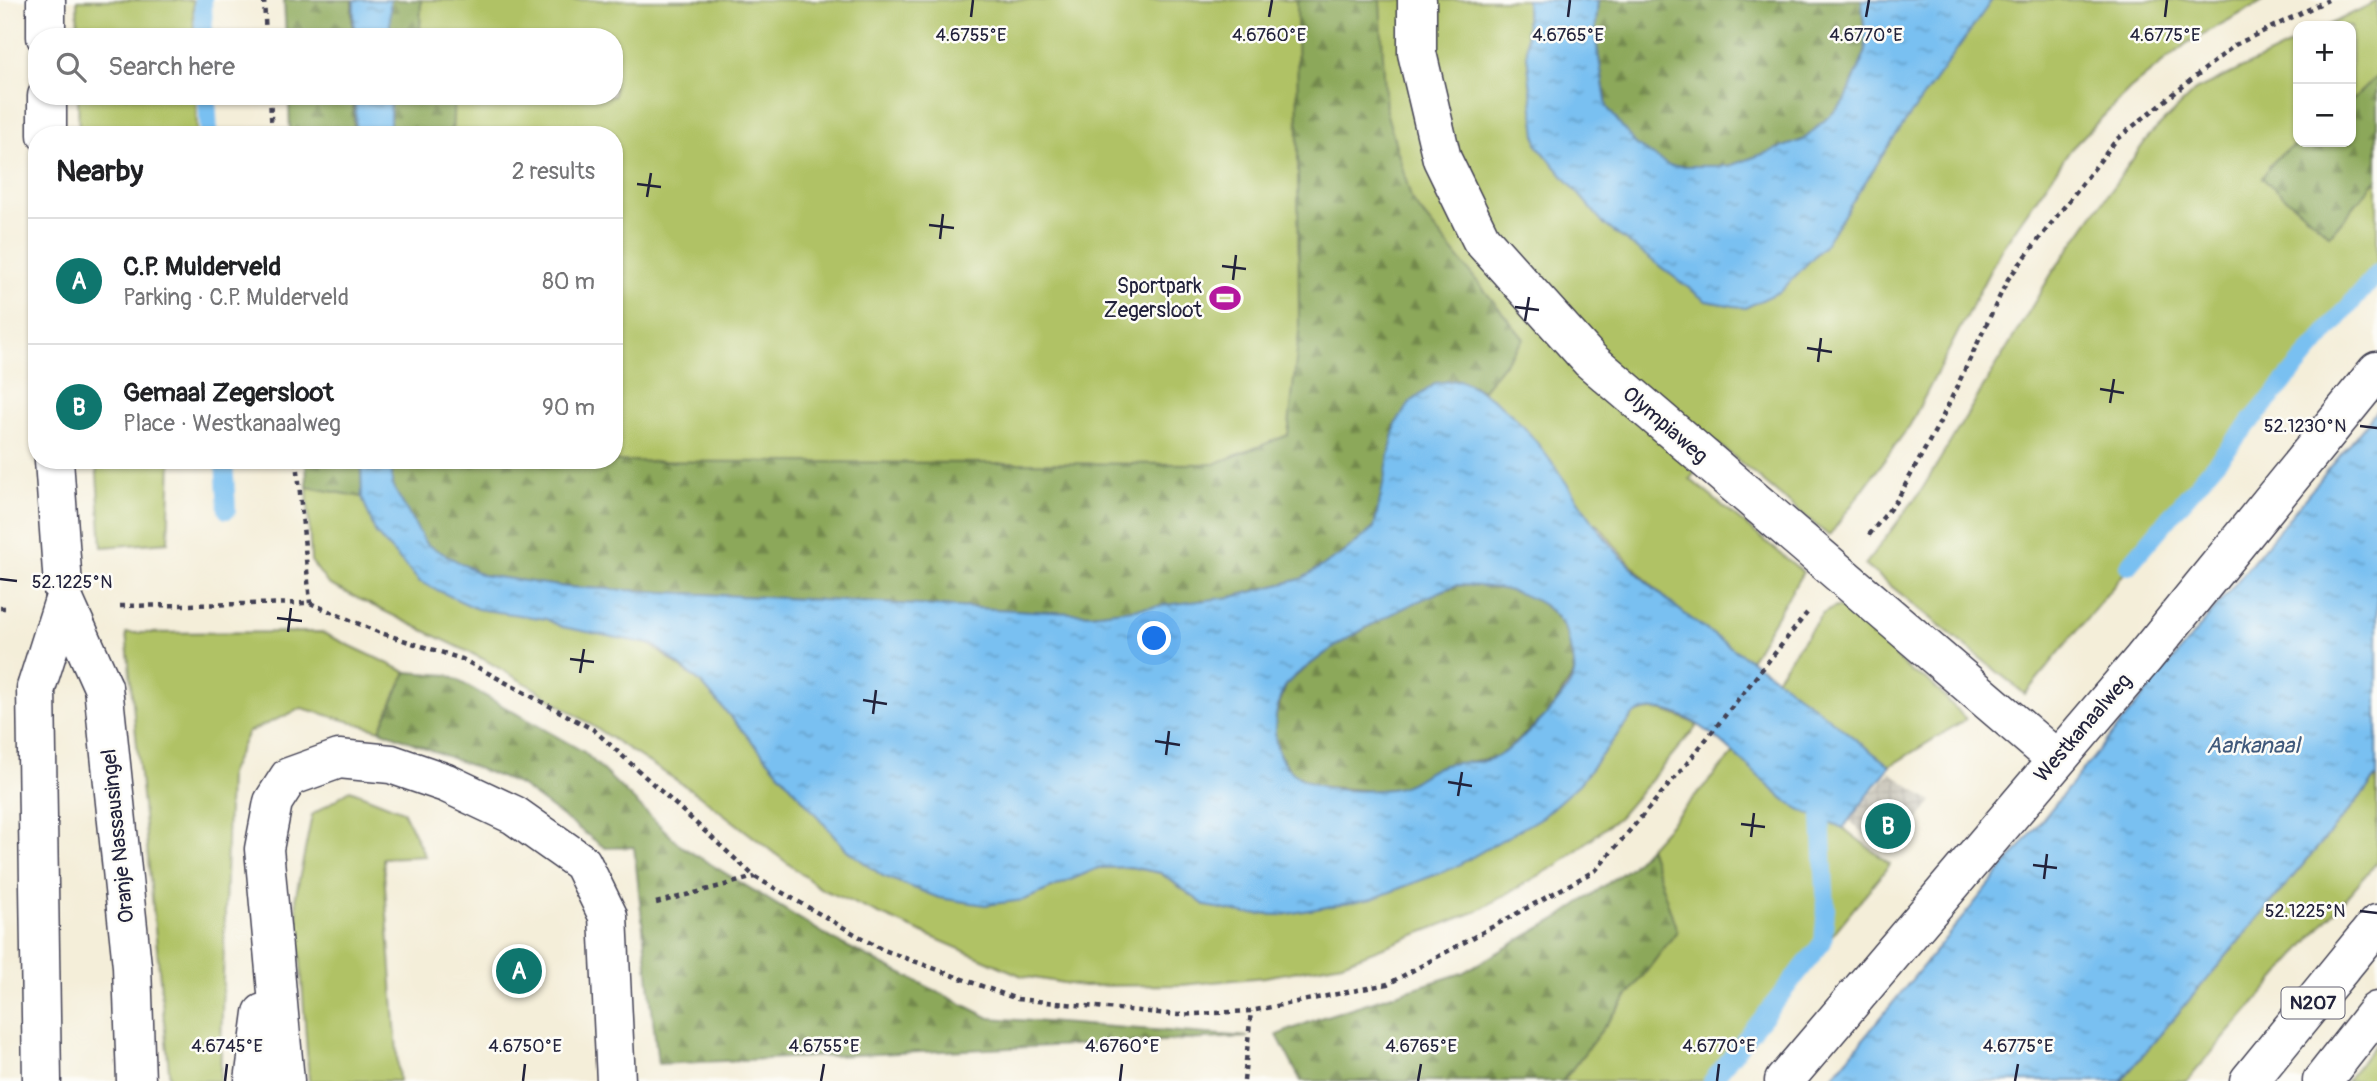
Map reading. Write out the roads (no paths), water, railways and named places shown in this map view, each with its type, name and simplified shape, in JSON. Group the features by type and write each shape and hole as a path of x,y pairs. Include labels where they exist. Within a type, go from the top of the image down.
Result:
{"street":[{"path":"46,0 46,28"},
{"name":"Olympiaweg","path":"1417,0 1417,53 1442,159 1480,239 1590,360 2056,759"},
{"path":"47,105 47,126"},
{"name":"Westkanaalweg","path":"1784,1081 2143,659 2377,371"},
{"name":"Oranje Nassausingel","path":"55,469 64,600 103,687 132,966 136,1081"},
{"name":"Oranje Nassausingel","path":"42,1081 36,688 64,600"},
{"path":"285,1081 264,849 273,802 289,777 339,758 391,764 446,783 514,815 582,863 608,916 616,1081"},
{"name":"N207","path":"2249,1081 2377,924"},
{"path":"254,1081 271,949"},
{"name":"N207","path":"2322,1081 2377,1011"}],"water":[{"path":"354,0 390,0 390,28 354,28"},
{"path":"1526,0 1598,0 1595,34 1607,107 1635,144 1669,166 1729,166 1803,140 1845,102 1866,51 1862,0 1992,0 1892,141 1824,246 1781,291 1745,308 1706,301 1605,225 1537,145 1527,55"},
{"path":"355,105 390,105 390,126 356,126"},
{"path":"1459,380 1487,395 1512,415 1533,438 1608,541 1646,582 1682,612 1791,689 1890,766 1843,828 1789,803 1716,738 1695,723 1674,713 1653,709 1633,715 1579,784 1542,817 1453,868 1372,899 1282,915 1246,914 1206,906 1161,873 1130,867 1098,868 1024,900 985,905 939,898 883,876 847,850 701,683 654,645 562,627 546,619 477,609 420,582 376,534 362,497 361,469 392,469 392,485 426,544 482,575 566,587 1091,614 1232,597 1301,579 1345,552 1374,528 1396,423 1411,402 1436,383","holes":["1456,585 1491,587 1526,596 1542,604 1555,615 1565,629 1574,674 1563,695 1531,730 1509,749 1493,758 1445,765 1404,786 1391,789 1333,789 1298,777 1286,765 1277,749 1275,723 1280,698 1292,678 1325,653 1379,620 1417,602"]},
{"name":"Aarkanaal","path":"2377,410 2377,777 2121,1081 1829,1081"}],"waterway":[{"path":"203,0 204,28"},
{"path":"207,105 209,126"},
{"path":"2128,566 2377,273"},
{"path":"225,469 227,510"},
{"path":"1712,1081 1823,942 1826,908 1821,817"}],"place":[{"name":"Sportpark Zegersloot","path":"1225,298"},
{"name":"Gemaal Zegersloot","path":"1888,826"},
{"name":"C.P. Mulderveld","path":"519,971"}]}
